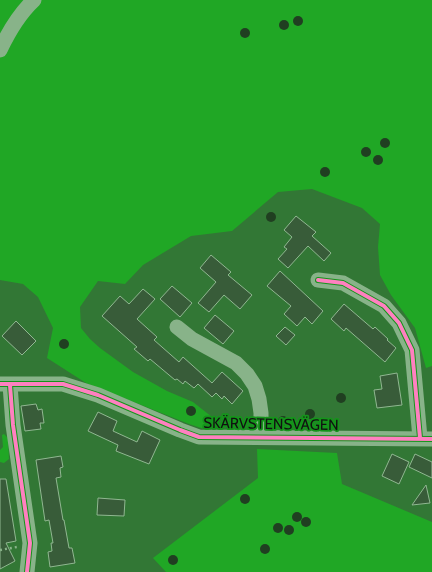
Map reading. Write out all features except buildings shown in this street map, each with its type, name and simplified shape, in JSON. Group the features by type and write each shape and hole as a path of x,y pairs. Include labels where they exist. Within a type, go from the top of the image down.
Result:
{"street":[{"path":"0,50 17,19 26,7 34,0"},
{"name":"SKÄRVSTENSVÄGEN","path":"27,572 30,543 13,425 5,384 63,384 98,395 199,437 426,438 412,350 399,323 384,306 343,283 318,280"},
{"name":"SKÄRVSTENSVÄGEN","path":"177,327 192,338 236,363 247,374 259,399 261,412 261,437"}],"green space":[{"path":"0,0 432,0 432,366 426,368 415,328 391,295 380,275 378,247 380,224 362,208 312,189 278,192 232,231 191,236 143,265 125,284 98,281 80,307 81,328 90,339 133,372 167,391 193,402 212,417 210,431 86,383 47,358 53,328 38,297 23,284 0,280"},
{"path":"4,434 8,438 9,459 4,463 0,462 0,450 3,447 2,435"},
{"path":"257,449 337,453 342,484 432,522 432,572 166,572 153,558 258,478"}],"cycle path":[{"path":"318,280 343,283 384,306 399,323 412,350 420,438"},
{"path":"0,384 63,384 98,395 199,437 432,439"},
{"path":"10,385 13,425 30,543 27,572"}]}
